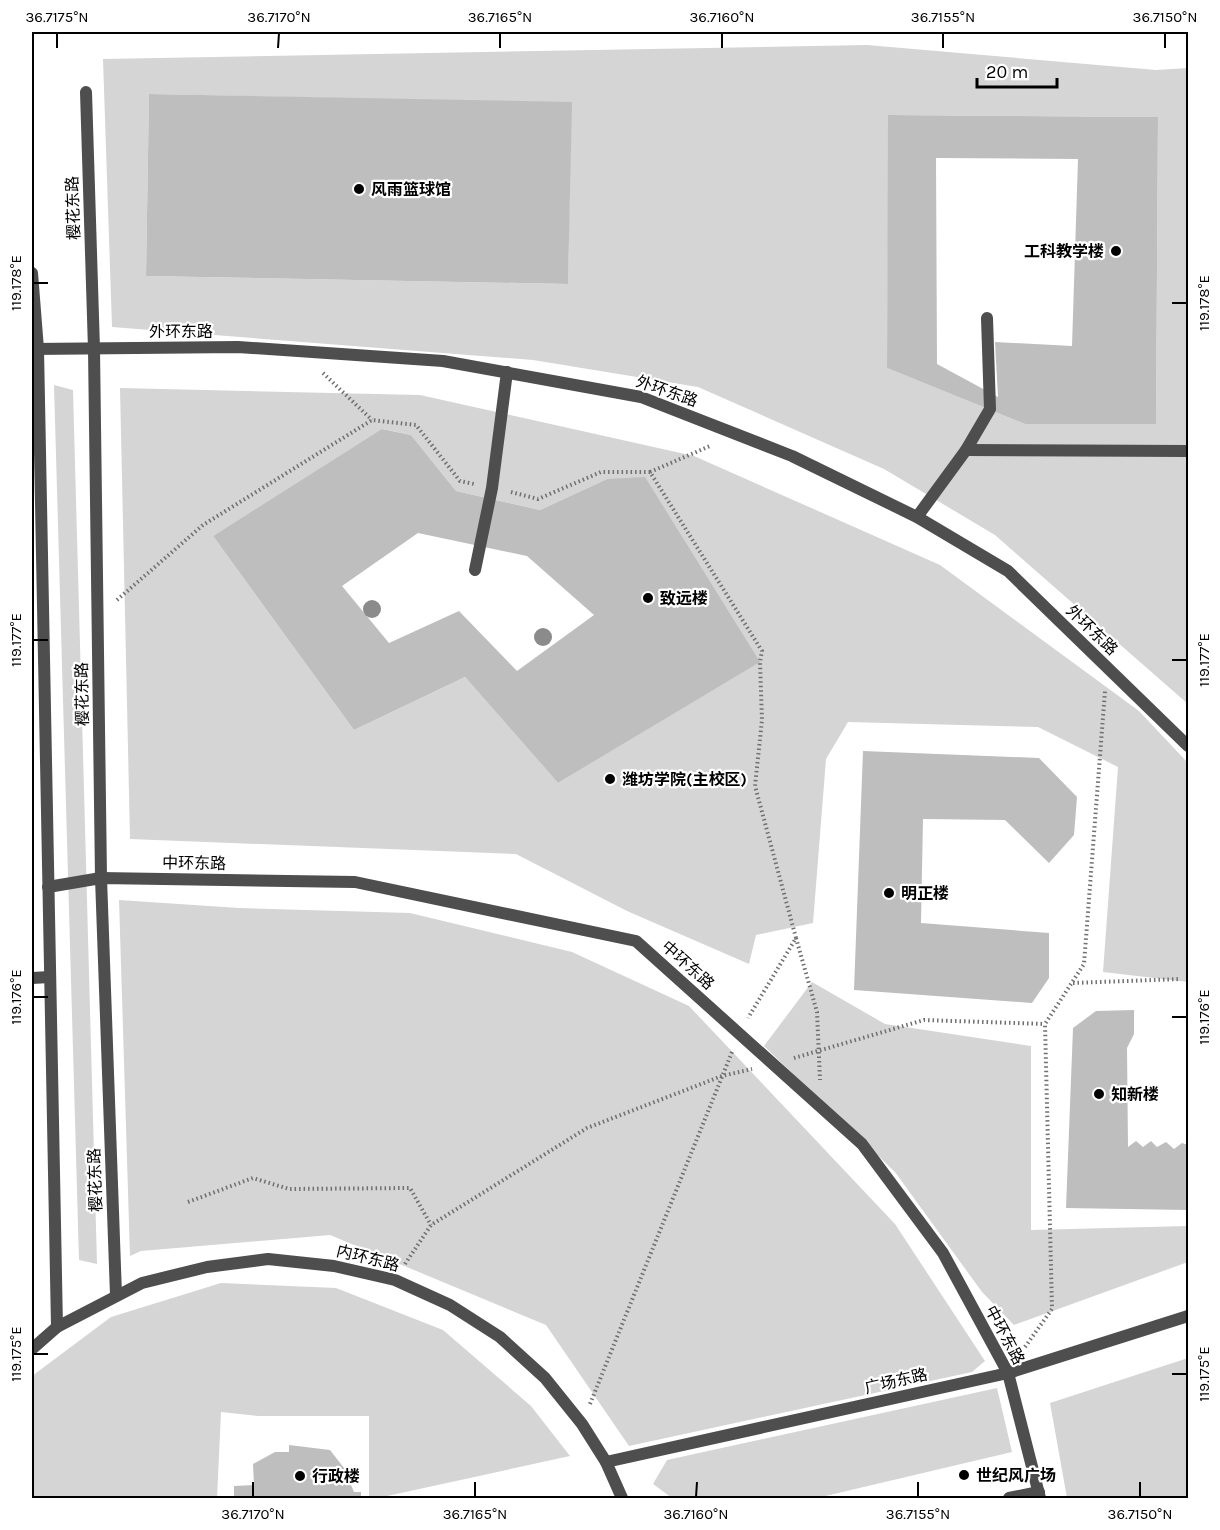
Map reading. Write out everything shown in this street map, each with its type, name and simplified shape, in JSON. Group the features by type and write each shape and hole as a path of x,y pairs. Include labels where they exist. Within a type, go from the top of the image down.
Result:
{"street":[{"name":"樱花东路","path":"86,92 94,348 101,878 116,1295"},
{"path":"32,273 57,1327"},
{"path":"917,517 966,450 990,409 987,318"},
{"name":"外环东路","path":"35,349 238,347 443,361 641,397 792,456 917,517 1008,572 1188,746"},
{"path":"475,570 492,488 507,372"},
{"path":"966,450 1188,451"},
{"name":"中环东路","path":"48,887 101,878 355,882 636,941 862,1144 943,1253 1008,1372 1039,1495"},
{"path":"32,978 50,977"},
{"name":"内环东路","path":"32,1349 57,1327 116,1295 142,1283 207,1267 268,1259 334,1266 395,1280 450,1305 500,1337 545,1378 582,1424 606,1462 622,1498"},
{"name":"广场东路","path":"606,1462 1008,1372 1188,1316"},
{"path":"1010,1498 1039,1495"}],"path":[{"path":"301,351 372,420 416,425 460,480 538,499 601,472 650,472 736,434"},
{"path":"97,616 203,525 372,420"},
{"path":"650,472 762,651 760,662 762,720 755,786 817,1012 821,1108"},
{"path":"1008,1372 1052,1309 1045,1024 1084,963 1107,667"},
{"path":"582,1424 739,1034 796,938"},
{"path":"1072,983 1180,980"},
{"path":"395,1280 431,1225 587,1128 722,1076 773,1064 924,1020 1045,1024"},
{"path":"188,1202 253,1178 290,1189 410,1188 431,1225"}],"shaded area":[{"path":"867,45 1156,70 1188,68 1188,704 995,535 884,469 698,387 533,360 112,327 103,59","holes":["149,94 571,103 568,284 146,276","889,115 1158,117 1156,424 1025,424 887,368"]},
{"path":"54,385 73,390 97,1264 79,1260"},
{"path":"120,388 420,395 694,456 940,565 1139,711 1188,763 1188,982 1103,972 1118,767 1038,727 848,722 826,759 813,923 756,935 749,964 627,911 516,854 130,839","holes":["383,429 411,435 456,491 540,510 607,479 759,662 558,783 465,677 354,730 213,536"]},
{"path":"119,900 239,908 410,913 572,952 689,1006 895,1224 985,1361 972,1372 629,1446 546,1325 330,1235 141,1251 130,1256"},
{"path":"812,982 885,1024 1031,1046 1031,1230 1188,1226 1188,1262 1014,1325 982,1292 895,1172 764,1046"},
{"path":"221,1283 336,1288 443,1330 531,1406 570,1456 378,1498 369,1498 369,1416 258,1416 221,1412 217,1498 32,1498 32,1376 111,1317"},
{"path":"1188,1358 1188,1498 1067,1498 1050,1403"},
{"path":"997,1388 1012,1452 817,1498 672,1498 653,1484 667,1460"}],"building":[{"name":"风雨篮球馆","path":"149,94 572,102 568,284 146,276"},
{"name":"工科教学楼","path":"888,115 1158,117 1156,424 1025,424 887,368","holes":["936,158 1078,159 1072,346 995,342 998,397 937,364"]},
{"name":"致远楼","path":"382,429 411,435 456,491 540,510 607,479 645,477 760,662 558,783 465,677 354,730 213,536","holes":["418,533 527,556 594,615 517,671 459,611 389,643 342,586"]},
{"name":"明正楼","path":"863,751 1039,758 1077,797 1074,835 1049,863 1005,820 923,819 921,923 1049,933 1049,978 1032,1003 854,990"},
{"name":"知新楼","path":"1134,1010 1134,1034 1127,1048 1128,1147 1136,1141 1143,1147 1151,1141 1157,1147 1166,1142 1174,1149 1182,1143 1188,1145 1188,1210 1066,1208 1073,1028 1096,1011"},
{"name":"行政楼","path":"289,1445 330,1450 344,1468 354,1492 361,1492 361,1498 234,1498 234,1486 254,1485 253,1464 275,1452 289,1452"}],"place":[{"name":"风雨篮球馆","path":"359,189"},
{"name":"工科教学楼","path":"1116,251"},
{"name":"致远楼","path":"648,598"},
{"name":"潍坊学院(主校区)","path":"610,779"},
{"name":"明正楼","path":"889,893"},
{"name":"知新楼","path":"1099,1094"},
{"name":"世纪风广场","path":"964,1475"},
{"name":"行政楼","path":"300,1476"}]}
